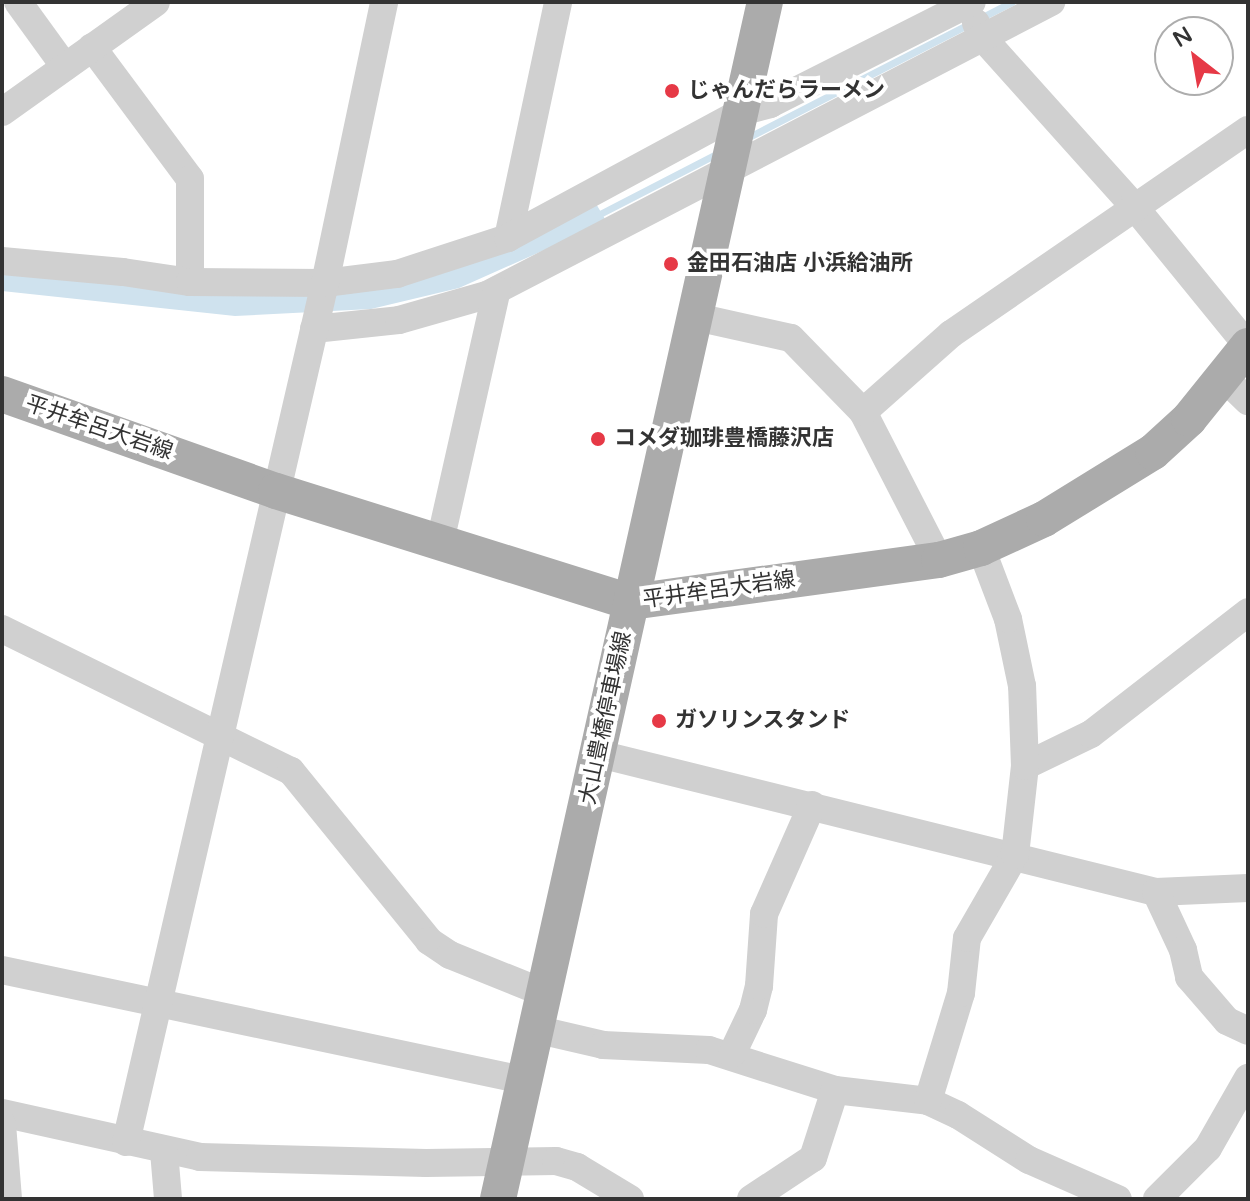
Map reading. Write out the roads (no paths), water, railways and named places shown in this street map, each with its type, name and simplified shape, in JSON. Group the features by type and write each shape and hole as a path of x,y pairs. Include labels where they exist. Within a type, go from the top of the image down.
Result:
{"main road":[{"name":"大山豊橋停車場線","path":"498,1199 765,2"},
{"name":"平井牟呂大岩線","path":"2,394 276,491 631,602 939,560 981,548 1044,519 1153,452 1189,419 1236,390 1248,346"}],"street":[{"path":"18,2 65,67"},
{"path":"2,112 156,2"},
{"path":"126,1142 325,283 384,2"},
{"path":"508,238 558,2"},
{"path":"314,329 399,320 497,290 1051,2"},
{"path":"2,261 123,272 190,282 325,283 397,274 508,238 969,3 982,37 1133,205 1248,346"},
{"path":"92,47 190,179 190,282"},
{"path":"863,412 951,334 1133,205 1248,130"},
{"path":"440,542 497,290"},
{"path":"696,317 791,338 863,412 939,560"},
{"path":"928,1101 961,993 967,938 1015,855 1025,766 1019,672 1008,619 981,548"},
{"path":"1025,766 1091,734 1248,612"},
{"path":"2,629 291,771 429,941 450,955 544,993"},
{"path":"599,754 1156,892 1248,888"},
{"path":"732,1054 756,999 764,914 812,805"},
{"path":"1156,892 1183,950 1189,977 1227,1021 1248,1031"},
{"path":"2,970 523,1080"},
{"path":"535,1029 603,1045 732,1054 835,1090 928,1101 958,1115 1029,1160 1118,1199"},
{"path":"1157,1199 1208,1148 1248,1078"},
{"path":"751,1199 813,1158 835,1090"},
{"path":"2,1113 200,1157 506,1163 556,1161 577,1167 630,1199"},
{"path":"2,1124 8,1199"},
{"path":"164,1151 168,1199"}],"water":[{"path":"595,202 605,219 567,240 459,288 371,309 235,316 2,291 2,268 327,294"}],"waterway":[{"path":"747,138 1012,2"},
{"path":"594,217 718,153"}],"place":[{"name":"じゃんだらラーメン","path":"672,91"},
{"name":"金田石油店 小浜給油所","path":"671,264"},
{"name":"コメダ珈琲豊橋藤沢店","path":"598,439"},
{"name":"ガソリンスタンド","path":"659,721"}]}
